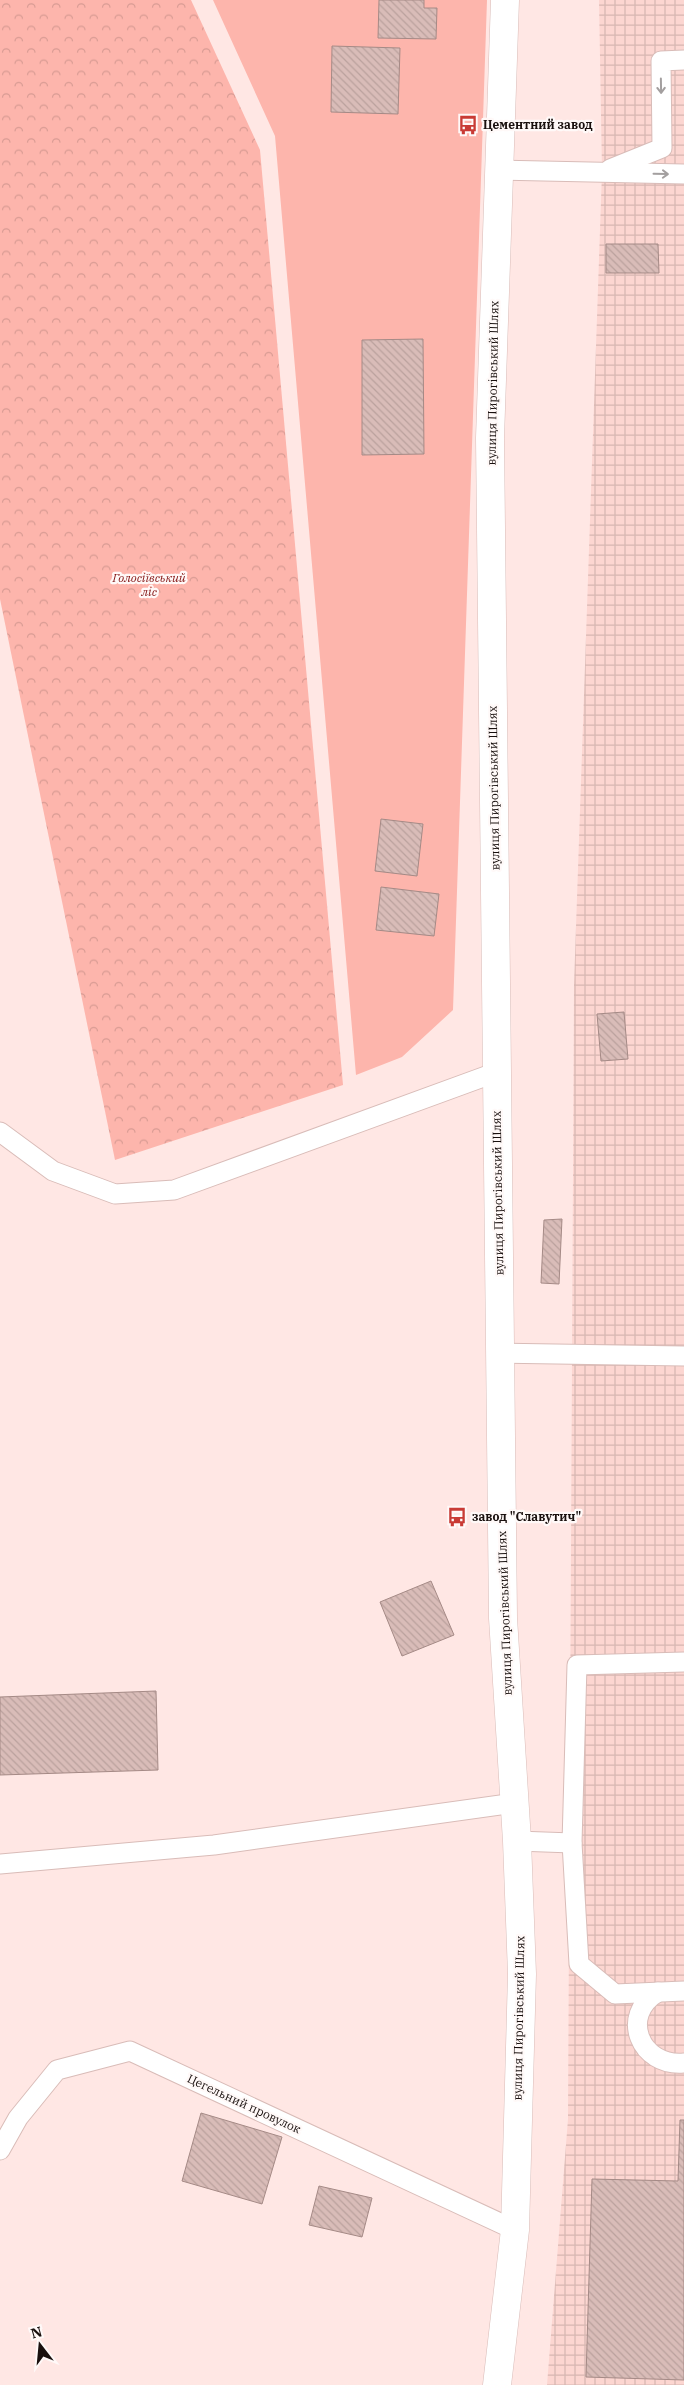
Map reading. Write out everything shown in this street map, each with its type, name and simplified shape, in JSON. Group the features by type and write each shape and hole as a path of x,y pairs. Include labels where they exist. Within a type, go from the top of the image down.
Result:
{"street":[{"name":"вулиця Пирогівський Шлях","path":"497,2385 515,2230 522,1974 515,1803 503,1618 490,438 505,0"}],"lane":[{"path":"602,172 662,148 660,61 684,60"},
{"path":"499,170 684,174"},
{"path":"0,1132 53,1171 115,1194 174,1190 497,1072"},
{"path":"500,1354 684,1356"},
{"path":"684,1662 578,1665 572,1843 579,1964 615,1994 684,1991"},
{"path":"0,1864 214,1845 515,1803"},
{"path":"517,1842 572,1843"},
{"path":"658,1992 649,1997 640,2010 637,2025 640,2039 647,2051 658,2060 672,2064 684,2063"},
{"name":"Цегельний провулок","path":"0,2150 18,2118 56,2070 130,2051 515,2230"}],"shaded area":[{"path":"599,0 684,0 684,2385 547,2385 568,2119 574,985 602,172"}],"green space":[{"name":"Голосіївський ліс","path":"0,0 191,0 260,150 343,1085 115,1160 0,599"},
{"path":"213,0 487,0 453,1010 402,1057 356,1075 275,136"}],"building":[{"path":"379,0 424,0 424,8 437,8 436,39 378,38"},
{"path":"332,46 400,48 398,114 331,112"},
{"path":"606,244 658,244 659,273 606,273"},
{"path":"423,339 424,454 362,455 362,340"},
{"path":"381,819 423,824 417,876 375,871"},
{"path":"381,887 439,894 434,936 376,930"},
{"path":"624,1012 628,1059 601,1061 597,1014"},
{"path":"562,1219 559,1284 541,1283 544,1220"},
{"path":"431,1581 454,1635 402,1656 380,1602"},
{"path":"156,1691 158,1770 0,1775 0,1697"},
{"path":"201,2113 282,2137 262,2204 182,2181"},
{"path":"680,2120 684,2120 684,2380 586,2377 592,2179 678,2181"},
{"path":"319,2186 372,2198 362,2237 309,2225"}],"place":[{"name":"Цементний завод","path":"468,125"},
{"name":"завод \"Славутич\"","path":"457,1517"}]}
